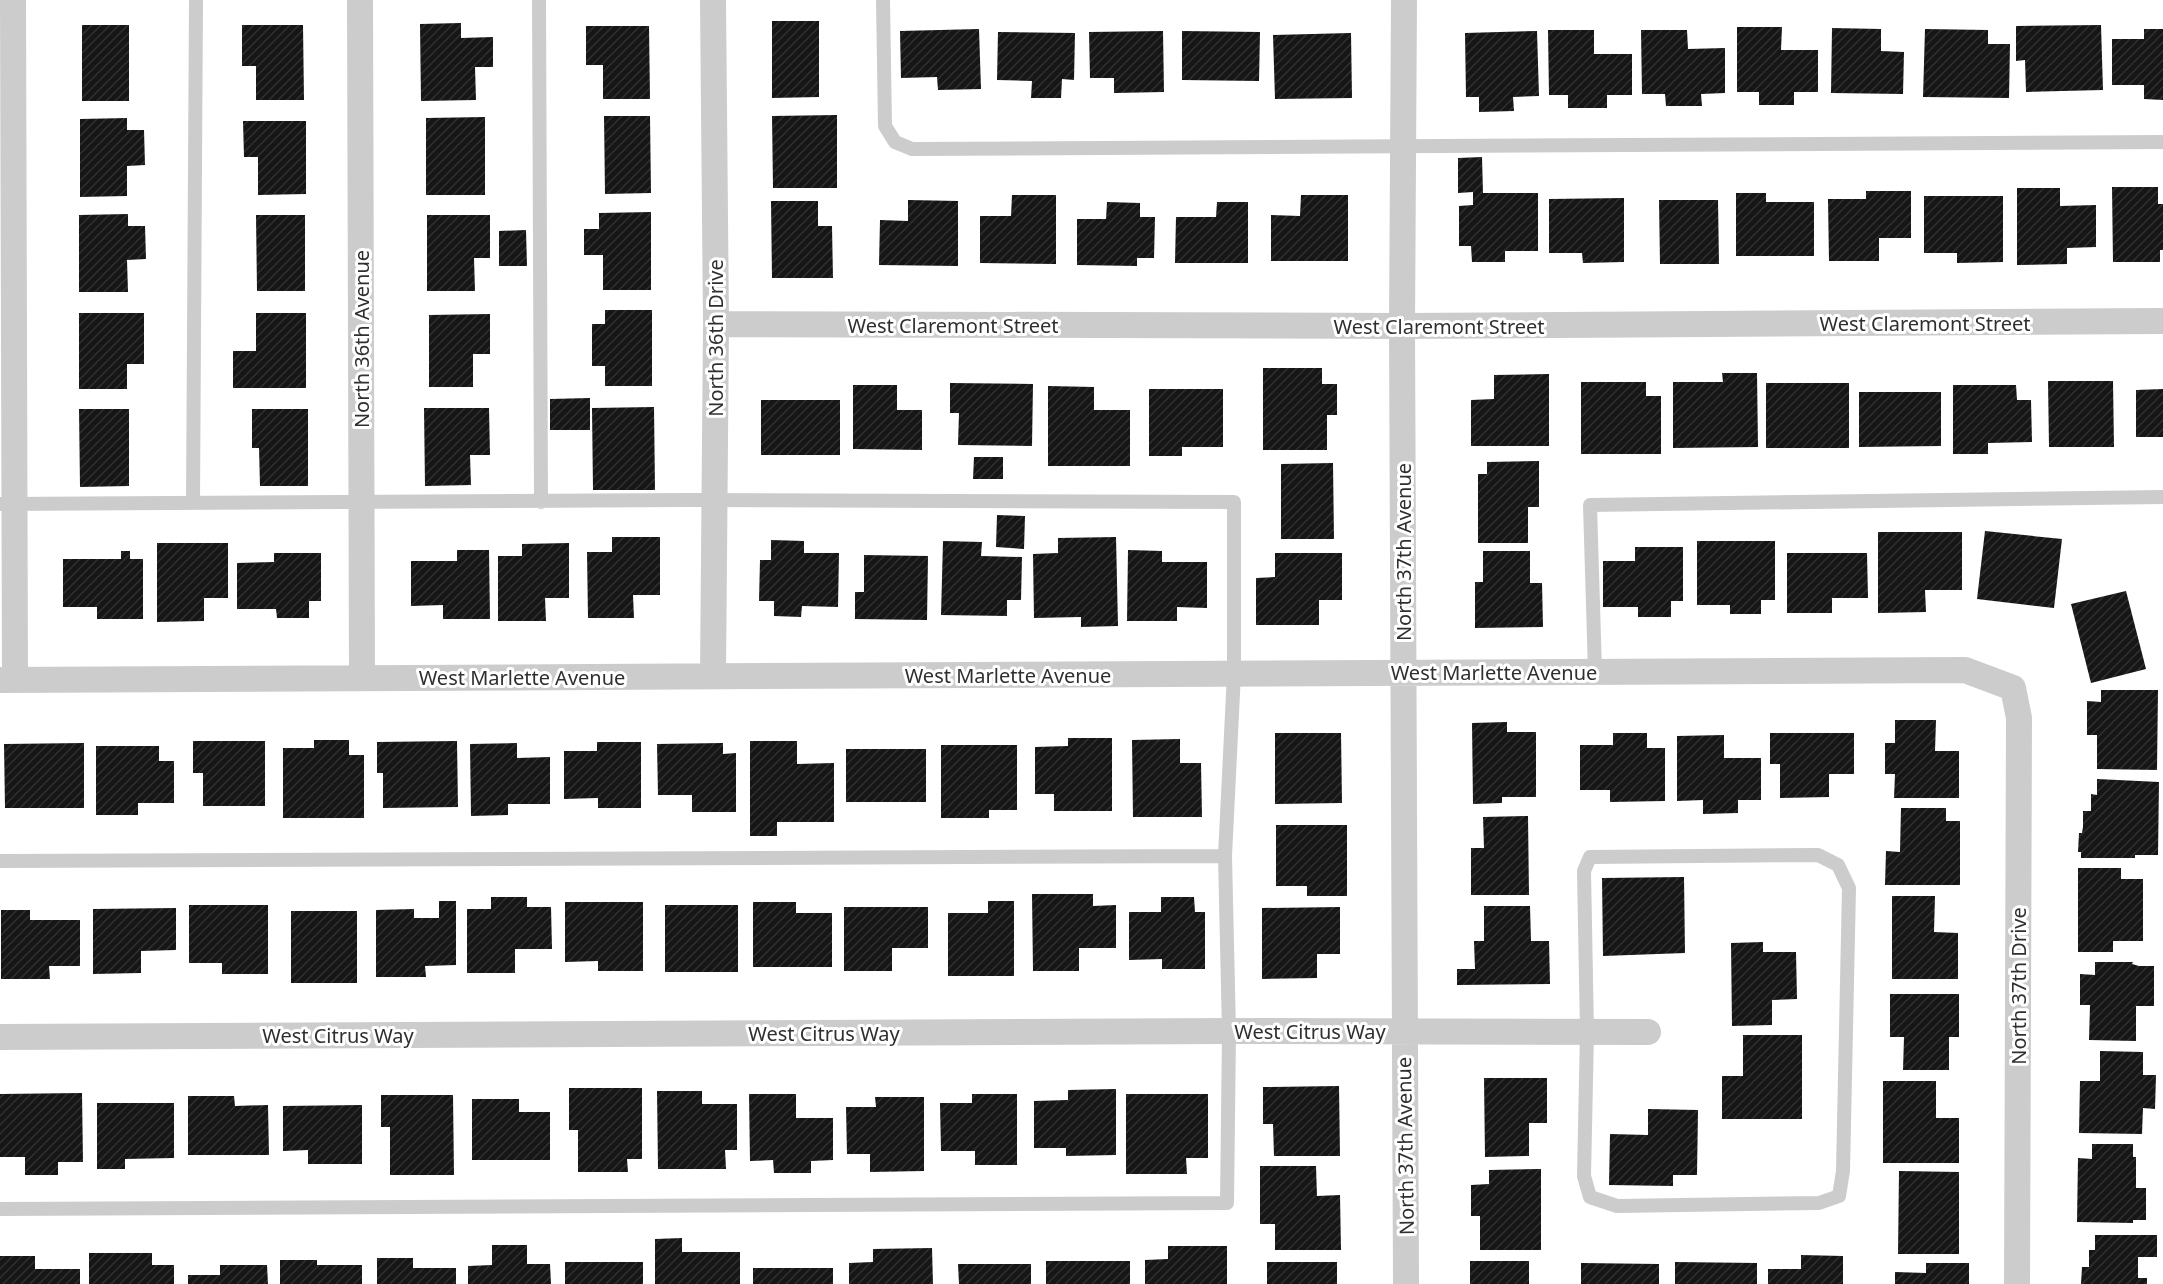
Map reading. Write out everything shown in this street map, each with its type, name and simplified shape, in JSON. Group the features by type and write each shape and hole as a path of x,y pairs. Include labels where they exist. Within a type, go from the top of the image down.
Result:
{"street":[{"path":"8,680 7,504 14,0"},
{"name":"North 36th Avenue","path":"360,0 362,678"},
{"name":"North 36th Drive","path":"713,0 716,324 713,676"},
{"name":"North 37th Avenue","path":"1404,0 1402,326 1406,1284"},
{"name":"West Claremont Street","path":"716,324 1402,326 2163,321"},
{"name":"West Marlette Avenue","path":"8,680 1965,670 2013,688"},
{"name":"North 37th Drive","path":"2013,688 2019,718 2016,1284"},
{"name":"West Citrus Way","path":"0,1037 1229,1031 1648,1032"}],"lane":[{"path":"193,503 196,0"},
{"path":"539,0 540,502"},
{"path":"883,0 885,126 894,142 912,149 2163,142"},
{"path":"1595,671 1590,505 2163,497"},
{"path":"0,1209 1227,1203 1229,1031 1225,856 1234,673 1234,502 714,500 7,504"},
{"path":"1818,855 1838,865 1849,888 1843,1171 1839,1196 1819,1203 1617,1206 1590,1197 1584,1176 1587,1032 1584,871 1590,857 1818,855"},
{"path":"0,861 1225,856"}],"building":[{"path":"772,21 819,21 819,97 772,98"},
{"path":"461,23 461,38 493,37 493,67 475,67 476,100 421,101 420,24"},
{"path":"82,25 129,25 129,101 82,101"},
{"path":"242,25 303,25 304,100 256,100 256,66 242,66"},
{"path":"2101,25 2103,90 2026,92 2025,60 2016,61 2016,26"},
{"path":"586,26 649,26 650,99 603,99 603,65 586,65"},
{"path":"1737,27 1782,27 1781,50 1818,50 1818,92 1794,92 1794,105 1759,105 1759,92 1737,92"},
{"path":"1832,28 1881,29 1881,51 1904,52 1903,94 1831,93"},
{"path":"979,29 981,89 938,90 937,77 901,78 900,31"},
{"path":"1925,29 1988,30 1988,44 2010,44 2009,98 1923,97"},
{"path":"2144,29 2163,29 2163,100 2144,99 2144,85 2112,85 2112,39 2144,39"},
{"path":"1548,30 1594,30 1594,54 1632,54 1632,95 1607,95 1607,108 1568,108 1568,95 1549,95"},
{"path":"1641,30 1687,30 1688,49 1725,48 1725,93 1701,94 1702,106 1666,106 1665,94 1642,94"},
{"path":"1163,31 1164,92 1114,93 1114,78 1090,78 1089,32"},
{"path":"1182,31 1260,32 1259,81 1182,80"},
{"path":"1537,31 1539,96 1513,97 1514,111 1479,112 1479,97 1466,97 1465,33"},
{"path":"998,32 1075,33 1074,80 1062,79 1061,98 1031,98 1032,81 997,80"},
{"path":"1351,33 1352,98 1275,99 1273,35"},
{"path":"837,115 837,188 773,188 772,116"},
{"path":"604,116 650,116 651,193 605,194"},
{"path":"485,117 485,195 426,195 426,118"},
{"path":"127,118 127,130 144,130 145,165 127,166 127,196 80,197 80,119"},
{"path":"243,121 306,121 306,194 258,195 258,157 244,157"},
{"path":"1482,157 1483,193 1538,193 1538,251 1505,251 1505,262 1472,262 1471,246 1459,246 1459,206 1473,205 1473,192 1458,193 1458,158"},
{"path":"2112,187 2158,187 2158,204 2163,204 2163,250 2160,250 2160,262 2113,262"},
{"path":"2017,188 2060,188 2060,206 2096,205 2096,247 2067,248 2067,264 2017,265"},
{"path":"1866,191 1911,191 1911,238 1879,238 1879,261 1829,261 1828,199 1866,199"},
{"path":"1736,193 1766,193 1766,202 1814,202 1814,256 1736,256"},
{"path":"1012,195 1056,195 1056,264 980,263 980,216 1011,216"},
{"path":"1301,195 1348,195 1348,261 1271,261 1271,215 1300,216"},
{"path":"1924,196 2003,196 2003,262 1957,263 1957,253 1924,253"},
{"path":"1624,198 1624,262 1583,263 1582,253 1549,253 1549,199"},
{"path":"908,200 958,201 958,266 879,265 880,220 908,221"},
{"path":"1659,200 1718,200 1719,264 1660,264"},
{"path":"771,201 818,201 818,226 832,226 833,278 772,278"},
{"path":"1107,202 1140,203 1140,217 1155,217 1154,258 1137,258 1137,266 1077,265 1077,219 1106,219"},
{"path":"1217,202 1248,202 1248,263 1175,263 1176,217 1216,217"},
{"path":"651,212 651,290 603,290 603,255 584,255 584,229 599,229 599,213"},
{"path":"128,214 128,226 145,226 146,259 127,260 128,292 79,292 79,215"},
{"path":"256,215 305,215 305,291 257,291"},
{"path":"427,215 490,215 490,258 474,258 475,291 427,291"},
{"path":"526,230 527,266 499,266 499,231"},
{"path":"605,310 652,310 652,386 605,386 605,366 592,366 592,324 605,324"},
{"path":"79,313 144,313 144,364 127,364 127,389 79,389"},
{"path":"256,313 306,313 306,388 233,388 233,351 256,351"},
{"path":"490,314 490,354 473,354 473,387 429,387 429,315"},
{"path":"1263,368 1322,368 1322,384 1337,384 1337,415 1327,415 1327,450 1263,450"},
{"path":"1722,373 1757,373 1758,447 1673,448 1673,382 1723,382"},
{"path":"1549,374 1549,446 1471,446 1471,400 1494,399 1494,375"},
{"path":"2048,381 2113,381 2114,447 2049,447"},
{"path":"1581,382 1646,382 1646,396 1661,396 1661,454 1581,454"},
{"path":"950,383 1033,384 1032,446 958,445 959,413 950,413"},
{"path":"1766,383 1849,383 1849,448 1766,448"},
{"path":"853,385 897,385 897,410 922,410 922,450 853,449"},
{"path":"1953,385 2016,385 2017,400 2031,400 2032,442 1988,443 1988,454 1953,454"},
{"path":"1048,386 1094,387 1094,410 1130,410 1130,466 1048,466"},
{"path":"1149,389 1223,389 1223,447 1182,447 1182,456 1149,456"},
{"path":"2163,389 2163,437 2136,437 2136,390"},
{"path":"1859,392 1941,392 1941,446 1859,447"},
{"path":"590,398 590,430 550,430 550,399"},
{"path":"761,400 840,400 840,455 761,455"},
{"path":"654,407 655,490 593,490 592,408"},
{"path":"424,408 489,408 490,455 470,455 471,485 425,486"},
{"path":"79,409 129,409 129,486 80,487"},
{"path":"252,409 308,409 308,486 260,486 259,448 252,448"},
{"path":"974,457 1003,457 1003,479 973,479"},
{"path":"1539,461 1539,507 1528,507 1528,543 1478,543 1478,474 1487,474 1487,462"},
{"path":"1333,463 1334,539 1281,539 1281,464"},
{"path":"997,515 1025,516 1024,549 996,547"},
{"path":"1985,531 2062,539 2054,608 1977,599"},
{"path":"1878,532 1962,532 1962,590 1925,590 1926,612 1878,613"},
{"path":"612,537 660,537 660,595 633,595 634,618 588,618 587,552 612,552"},
{"path":"1116,537 1118,626 1081,627 1081,617 1034,618 1033,554 1058,553 1058,538"},
{"path":"771,540 804,541 804,553 839,553 838,607 802,606 801,617 774,616 774,601 759,601 760,560 771,560"},
{"path":"943,541 982,542 981,556 1022,557 1021,600 1007,600 1007,616 941,615"},
{"path":"1697,541 1775,541 1775,600 1761,600 1761,614 1730,614 1730,605 1697,605"},
{"path":"157,543 228,543 228,598 204,598 204,621 157,622"},
{"path":"569,543 569,598 545,598 546,621 498,621 498,556 522,556 522,544"},
{"path":"1635,547 1683,547 1683,601 1671,601 1671,617 1638,617 1638,607 1603,607 1603,561 1635,561"},
{"path":"457,550 489,550 490,619 443,619 443,605 411,606 411,561 457,561"},
{"path":"1128,550 1162,551 1162,562 1207,562 1207,608 1177,607 1177,621 1127,621"},
{"path":"121,551 130,551 130,559 143,559 143,619 97,619 97,607 63,607 63,559 121,559"},
{"path":"1483,551 1530,551 1530,583 1542,583 1543,627 1475,628 1475,582 1483,582"},
{"path":"274,553 321,553 321,601 309,601 309,618 277,618 276,609 237,609 237,563 274,562"},
{"path":"1275,553 1342,553 1342,600 1319,600 1319,625 1256,625 1256,578 1275,577"},
{"path":"1787,553 1867,553 1868,598 1832,598 1832,613 1787,613"},
{"path":"864,555 928,556 927,620 855,619 855,592 864,592"},
{"path":"2126,591 2146,669 2091,683 2071,604"},
{"path":"2101,690 2158,690 2157,770 2097,769 2097,735 2087,735 2087,701 2101,702"},
{"path":"1895,720 1936,720 1935,751 1959,751 1959,798 1894,798 1895,774 1885,774 1885,743 1895,743"},
{"path":"1507,722 1507,732 1536,732 1536,797 1502,797 1502,803 1473,804 1472,723"},
{"path":"1275,733 1341,733 1342,803 1275,804"},
{"path":"1613,733 1647,733 1647,748 1665,748 1665,801 1610,802 1610,790 1580,790 1580,745 1613,745"},
{"path":"1770,733 1854,733 1854,774 1829,774 1829,797 1780,798 1780,764 1770,764"},
{"path":"1724,735 1724,758 1761,758 1761,800 1738,800 1738,813 1703,814 1703,800 1677,801 1677,736"},
{"path":"1068,738 1112,738 1112,811 1054,811 1054,794 1035,794 1035,747 1068,746"},
{"path":"1180,739 1180,763 1201,763 1202,817 1133,817 1132,740"},
{"path":"314,740 349,740 349,755 364,755 364,818 283,818 283,748 314,748"},
{"path":"193,741 265,741 265,806 203,806 203,773 193,773"},
{"path":"457,741 458,807 383,808 383,773 377,773 377,742"},
{"path":"750,741 797,741 797,764 834,763 834,822 777,822 777,836 750,836"},
{"path":"597,742 641,742 641,808 598,808 598,798 564,799 564,751 597,751"},
{"path":"84,743 84,808 5,808 4,744"},
{"path":"517,743 517,758 550,757 550,804 508,804 508,815 471,816 470,744"},
{"path":"723,743 723,754 736,753 736,812 692,812 692,795 658,795 657,744"},
{"path":"941,745 1017,745 1017,810 989,810 989,818 941,818"},
{"path":"96,746 159,746 159,761 174,761 174,803 138,803 138,815 96,815"},
{"path":"846,749 926,749 926,802 846,802"},
{"path":"2097,779 2159,782 2158,855 2135,855 2135,858 2081,858 2081,852 2078,852 2079,833 2082,833 2083,827 2083,811 2091,811 2091,794 2097,795"},
{"path":"1901,808 1946,808 1946,821 1960,821 1960,885 1885,885 1886,851 1900,852"},
{"path":"1528,816 1529,895 1471,895 1471,848 1484,848 1483,817"},
{"path":"1276,825 1347,825 1347,896 1307,896 1307,886 1276,886"},
{"path":"2078,868 2121,868 2121,879 2143,879 2143,941 2113,941 2113,952 2078,952"},
{"path":"1684,877 1685,953 1603,956 1602,878"},
{"path":"1032,894 1093,894 1093,906 1116,905 1116,948 1079,948 1079,971 1033,971"},
{"path":"1892,896 1935,896 1934,932 1958,933 1958,979 1892,979"},
{"path":"491,897 527,897 527,907 551,907 552,949 515,949 515,973 467,973 467,909 491,909"},
{"path":"1161,897 1194,897 1195,912 1205,912 1205,969 1162,969 1162,959 1129,960 1129,912 1161,912"},
{"path":"439,901 456,901 456,965 425,966 426,977 376,977 376,910 414,909 414,918 439,918"},
{"path":"988,901 1014,901 1014,976 948,976 948,913 988,913"},
{"path":"565,902 643,902 643,971 598,971 598,961 565,962"},
{"path":"753,902 796,902 796,913 832,913 832,967 753,967"},
{"path":"189,905 268,905 268,974 222,974 222,963 189,963"},
{"path":"665,905 738,905 738,972 665,972"},
{"path":"1484,906 1530,906 1531,941 1549,941 1550,984 1457,985 1457,969 1475,969 1474,941 1484,941"},
{"path":"844,907 928,907 928,948 892,948 892,971 844,971"},
{"path":"1340,907 1340,954 1317,954 1317,978 1262,979 1262,908"},
{"path":"176,908 176,950 141,951 141,973 93,974 93,909"},
{"path":"1,910 30,910 30,920 80,920 80,966 49,966 50,979 1,979"},
{"path":"291,911 357,911 357,983 291,983"},
{"path":"1763,942 1763,952 1796,952 1797,999 1772,1000 1772,1025 1732,1026 1731,943"},
{"path":"2095,962 2133,962 2132,964 2139,966 2154,966 2154,1006 2136,1006 2136,1041 2089,1040 2090,1005 2080,1005 2080,974 2095,975"},
{"path":"1890,994 1959,994 1959,1037 1949,1037 1949,1070 1903,1070 1904,1037 1890,1037"},
{"path":"1743,1035 1802,1035 1802,1119 1722,1119 1722,1076 1743,1076"},
{"path":"2100,1051 2143,1052 2143,1075 2156,1075 2155,1109 2143,1108 2142,1134 2079,1133 2080,1081 2100,1081"},
{"path":"1484,1078 1547,1078 1547,1123 1529,1123 1529,1156 1485,1157"},
{"path":"1883,1081 1936,1081 1936,1118 1959,1118 1959,1163 1883,1163"},
{"path":"1339,1086 1340,1156 1274,1156 1273,1124 1263,1124 1263,1087"},
{"path":"569,1088 642,1088 642,1159 627,1159 628,1172 578,1172 578,1130 569,1130"},
{"path":"1116,1089 1116,1155 1066,1156 1066,1148 1034,1148 1034,1101 1068,1100 1068,1090"},
{"path":"657,1091 702,1091 702,1104 737,1104 737,1150 725,1150 726,1169 658,1169"},
{"path":"82,1093 83,1162 58,1162 58,1175 25,1175 25,1157 0,1157 0,1094"},
{"path":"749,1094 796,1094 796,1118 833,1118 833,1160 811,1161 811,1173 774,1173 773,1160 750,1161"},
{"path":"972,1094 1017,1094 1017,1165 975,1165 975,1151 941,1151 940,1103 972,1103"},
{"path":"1126,1094 1208,1094 1208,1158 1186,1158 1187,1174 1126,1174"},
{"path":"381,1095 453,1095 454,1175 390,1175 390,1127 381,1127"},
{"path":"188,1096 234,1096 235,1106 268,1105 269,1155 188,1155"},
{"path":"875,1097 924,1097 924,1171 870,1172 870,1154 847,1154 846,1107 876,1107"},
{"path":"472,1099 519,1099 519,1112 550,1112 550,1160 472,1160"},
{"path":"97,1103 174,1103 174,1158 125,1159 125,1169 97,1169"},
{"path":"362,1105 362,1164 308,1164 308,1150 283,1151 283,1106"},
{"path":"1648,1109 1698,1110 1697,1175 1673,1175 1673,1186 1609,1185 1610,1134 1648,1135"},
{"path":"2092,1144 2133,1144 2133,1157 2136,1157 2136,1188 2146,1188 2146,1220 2133,1220 2133,1223 2077,1222 2078,1158 2092,1159"},
{"path":"1260,1166 1316,1166 1317,1196 1340,1195 1341,1250 1275,1250 1275,1224 1260,1224"},
{"path":"1541,1169 1541,1250 1480,1250 1480,1216 1471,1216 1471,1185 1489,1184 1489,1170"},
{"path":"1899,1171 1959,1172 1959,1254 1898,1254"},
{"path":"2095,1235 2157,1235 2157,1257 2138,1257 2138,1278 2147,1278 2147,1284 2081,1284 2082,1267 2089,1267 2089,1250 2095,1250"},
{"path":"682,1238 682,1252 740,1252 740,1284 655,1284 655,1239"},
{"path":"492,1245 527,1245 527,1264 550,1264 551,1284 468,1284 468,1266 492,1265"},
{"path":"1168,1246 1227,1246 1227,1284 1145,1284 1145,1260 1168,1259"},
{"path":"932,1248 933,1284 849,1284 849,1263 873,1262 873,1249"},
{"path":"89,1253 152,1253 152,1265 174,1265 174,1284 89,1284"},
{"path":"1801,1255 1843,1256 1843,1284 1768,1284 1768,1269 1801,1269"},
{"path":"0,1256 35,1256 35,1269 80,1269 80,1284 0,1284"},
{"path":"377,1258 413,1258 413,1268 456,1268 456,1284 377,1284"},
{"path":"280,1260 317,1260 317,1265 362,1265 362,1284 280,1284"},
{"path":"1046,1261 1130,1261 1130,1284 1046,1284"},
{"path":"1470,1261 1529,1261 1529,1284 1470,1284"},
{"path":"565,1262 643,1262 643,1284 565,1284"},
{"path":"1267,1262 1337,1262 1337,1284 1267,1284"},
{"path":"1675,1262 1757,1263 1757,1284 1675,1284"},
{"path":"1581,1263 1659,1264 1659,1284 1581,1284"},
{"path":"1926,1263 1969,1263 1969,1284 1895,1284 1895,1272 1926,1273"},
{"path":"958,1264 1031,1264 1031,1284 959,1284"},
{"path":"220,1265 267,1265 268,1284 188,1284 188,1275 220,1275"},
{"path":"753,1268 833,1268 833,1284 753,1284"}]}
